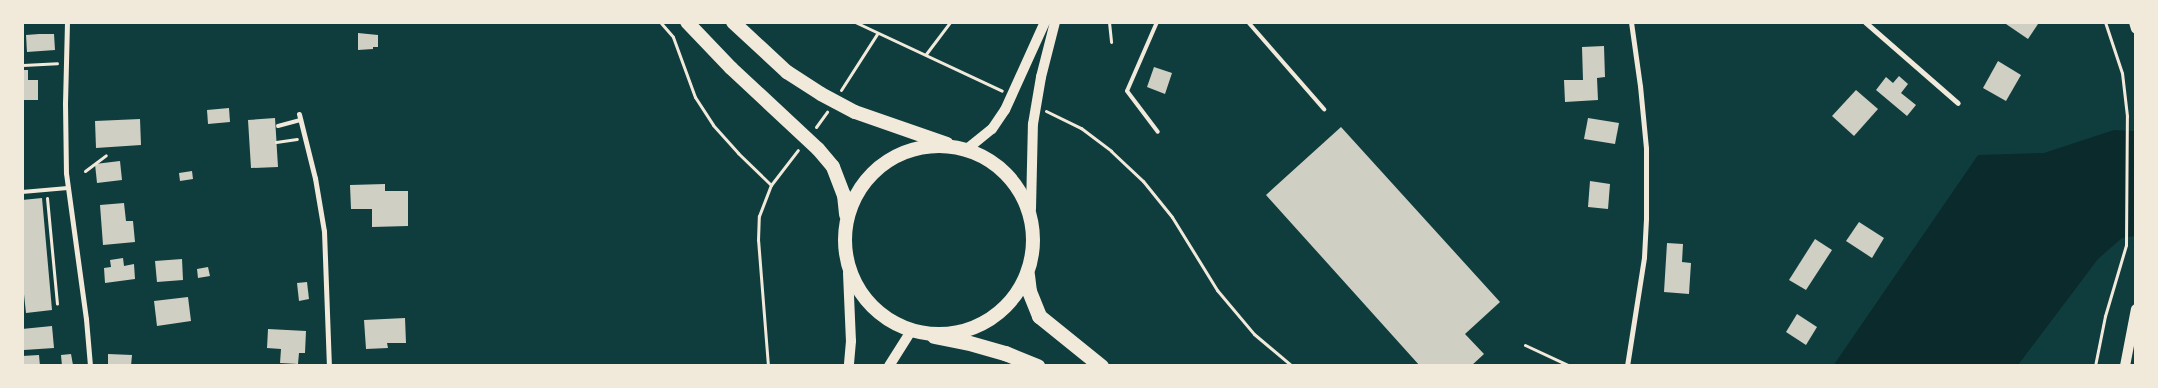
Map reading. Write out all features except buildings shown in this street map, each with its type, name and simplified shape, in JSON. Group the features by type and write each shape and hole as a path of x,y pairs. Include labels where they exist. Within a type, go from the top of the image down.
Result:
{"highway":[{"path":"687,22 730,68 818,149 833,167 844,195 846,217 844,244 848,272 860,292 875,309 891,322 911,331 966,342 1005,353 1037,366"},
{"path":"733,22 787,72 821,94 855,112 981,154 1007,173 1018,186 1030,210 1033,252 1028,275 1029,291 1039,316 1101,366"},
{"path":"846,217 859,190 874,174 891,162 921,151 950,145"},
{"path":"934,336 962,328 1000,308 1028,275"}],"main road":[{"path":"967,149 992,129 1005,110 1045,22"},
{"path":"1030,210 1033,124 1041,77 1055,22"},
{"path":"2134,22 2136,29"},
{"path":"848,272 851,341 849,366"},
{"path":"2125,366 2136,309"},
{"path":"889,366 911,331"}],"street":[{"path":"67,22 65,63 68,188 86,319 90,366"},
{"path":"1626,366 1644,257 1646,218 1646,148 1631,22"},
{"path":"1865,22 1958,103"},
{"path":"300,117 315,178 324,231 329,366"}],"lane":[{"path":"1157,22 1127,91 1158,132"},
{"path":"1248,22 1324,109"},
{"path":"278,126 300,117"},
{"path":"22,192 68,188"}],"path":[{"path":"855,22 1003,92"},
{"path":"926,54 950,22"},
{"path":"1109,22 1111,42"},
{"path":"2095,366 2105,316 2126,244 2127,116 2122,73 2105,22"},
{"path":"661,23 673,37 695,97 713,125 771,185"},
{"path":"841,90 877,34"},
{"path":"23,65 65,63"},
{"path":"816,128 828,111"},
{"path":"1046,111 1081,128 1111,151 1144,181 1172,217 1217,290 1254,334 1292,366"},
{"path":"276,142 305,138"},
{"path":"768,366 758,228 763,203 771,185 798,150"},
{"path":"85,172 106,155"},
{"path":"46,190 57,304"},
{"path":"43,210 48,209"},
{"path":"44,226 49,225"},
{"path":"47,252 52,251"},
{"path":"49,272 54,272"},
{"path":"51,298 56,297"},
{"path":"1525,345 1570,366"}],"water":[{"path":"2114,130 2135,131 2135,236 2122,238 2098,259 2018,365 1833,366 1978,155 2044,153"}]}
